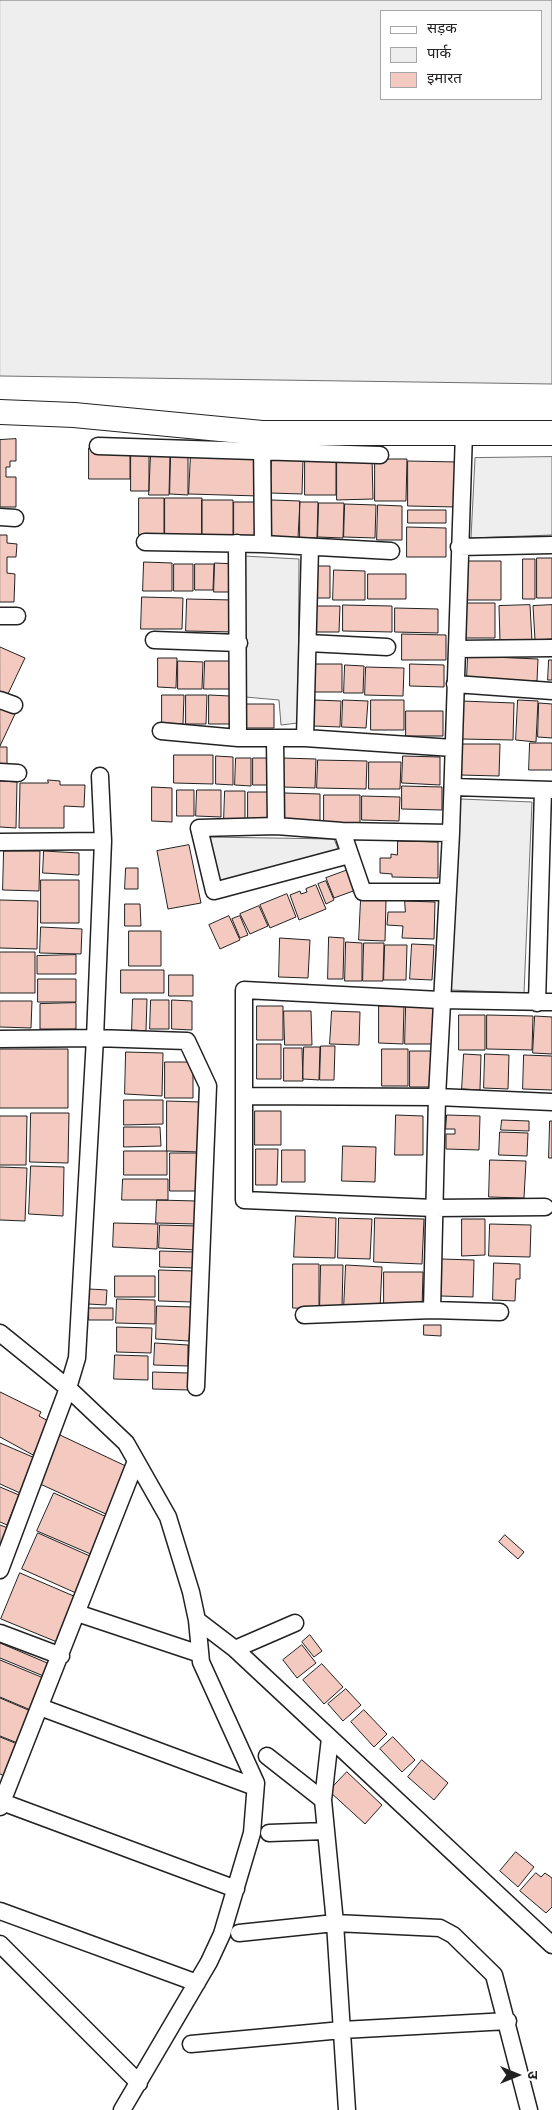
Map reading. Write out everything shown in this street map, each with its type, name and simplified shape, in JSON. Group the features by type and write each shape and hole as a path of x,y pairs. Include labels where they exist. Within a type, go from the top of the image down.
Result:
{"street":[{"path":"0,412 74,415 263,442 380,455"},
{"path":"432,1310 440,1000 453,787 464,432"},
{"path":"98,446 263,442 464,432 552,433"},
{"path":"263,442 264,544"},
{"path":"144,542 264,544 391,551"},
{"path":"238,544 238,738"},
{"path":"459,547 552,545"},
{"path":"305,738 310,546"},
{"path":"0,616 16,616"},
{"path":"154,640 239,643"},
{"path":"308,643 387,647"},
{"path":"457,649 552,648"},
{"path":"455,684 552,691"},
{"path":"161,731 238,738 305,738 453,748"},
{"path":"275,739 276,826"},
{"path":"0,772 18,773"},
{"path":"0,1570 68,1388 77,1358 95,1038 103,841 100,776"},
{"path":"453,787 548,790 544,1003 440,1000 244,990 246,1096 244,1200 434,1208 545,1207"},
{"path":"350,855 214,891 199,828 276,826 342,831 451,833"},
{"path":"342,831 363,892 448,892"},
{"path":"0,842 103,841"},
{"path":"0,1039 95,1038 187,1041 208,1086 196,1387"},
{"path":"246,1096 437,1097 552,1102"},
{"path":"304,1315 432,1310 500,1312"},
{"path":"0,1334 68,1388 126,1443 168,1517 192,1592 201,1662 241,1749 255,1787 252,1833 222,1934 197,1983 122,2110"},
{"path":"136,1461 61,1656 1,1804 236,1889"},
{"path":"77,1613 200,1654"},
{"path":"197,1620 235,1649 552,1945"},
{"path":"235,1649 295,1623"},
{"path":"0,1633 61,1656"},
{"path":"40,1707 255,1787"},
{"path":"330,1738 323,1800 335,1924 347,2110"},
{"path":"267,1756 323,1800"},
{"path":"269,1833 325,1832"},
{"path":"0,1911 197,1983"},
{"path":"239,1933 335,1924 440,1928 453,1935 494,1975 508,2021 529,2110"},
{"path":"0,1944 139,2083"},
{"path":"192,2044 342,2030 508,2021"}],"green space":[{"path":"0,0 552,0 552,384 0,376"},
{"path":"552,457 552,535 471,538 475,458"},
{"path":"244,556 299,559 298,723 281,725 279,700 245,697"},
{"path":"461,799 532,802 524,993 450,990"},
{"path":"207,837 334,839 339,851 218,884"}],"building":[{"path":"16,439 16,461 10,461 10,467 6,467 6,477 16,477 16,507 0,507 0,440"},
{"path":"89,448 130,448 130,479 89,479"},
{"path":"191,453 260,455 259,496 189,494"},
{"path":"151,454 170,455 169,495 149,495"},
{"path":"131,455 149,455 149,491 131,491"},
{"path":"171,455 188,456 188,495 170,494"},
{"path":"272,457 303,459 302,494 270,493"},
{"path":"337,457 372,457 373,499 337,500"},
{"path":"305,459 336,459 336,495 305,495"},
{"path":"375,459 407,459 406,501 375,501"},
{"path":"408,461 458,462 457,507 408,506"},
{"path":"139,498 164,498 164,535 139,535"},
{"path":"165,498 202,498 202,537 165,537"},
{"path":"202,500 233,500 233,535 202,535"},
{"path":"272,500 300,501 298,538 271,537"},
{"path":"234,502 258,502 259,536 234,537"},
{"path":"300,502 318,502 317,538 300,538"},
{"path":"319,503 344,503 343,538 318,537"},
{"path":"345,504 376,505 375,538 344,537"},
{"path":"378,505 402,506 402,540 377,540"},
{"path":"408,510 446,510 446,523 408,523"},
{"path":"407,527 446,528 446,557 407,557"},
{"path":"0,535 7,535 7,543 17,544 16,557 7,557 7,573 15,574 14,602 0,602"},
{"path":"537,558 552,558 552,598 537,598"},
{"path":"523,559 535,559 535,599 523,599"},
{"path":"465,561 501,561 501,600 464,600"},
{"path":"144,562 172,563 172,591 143,591"},
{"path":"215,563 236,564 235,592 214,592"},
{"path":"174,564 193,564 193,591 174,591"},
{"path":"195,564 214,564 213,590 195,590"},
{"path":"313,566 330,566 330,598 313,598"},
{"path":"334,570 365,571 365,600 333,600"},
{"path":"368,574 406,574 406,599 368,599"},
{"path":"142,597 183,598 182,629 141,629"},
{"path":"187,599 233,600 233,632 186,631"},
{"path":"466,603 495,603 495,638 465,638"},
{"path":"343,605 392,606 392,632 343,631"},
{"path":"530,605 532,641 500,642 499,606"},
{"path":"552,605 552,639 535,640 533,606"},
{"path":"316,606 340,606 339,632 315,632"},
{"path":"395,608 438,609 438,633 395,632"},
{"path":"402,634 446,635 446,660 402,660"},
{"path":"0,647 25,658 7,696 0,692"},
{"path":"468,656 538,659 537,681 467,678"},
{"path":"158,658 177,658 176,688 158,687"},
{"path":"549,660 552,660 552,680 548,680"},
{"path":"178,661 203,662 202,689 178,689"},
{"path":"205,661 230,661 230,689 204,689"},
{"path":"314,664 342,664 342,692 313,692"},
{"path":"410,664 444,665 444,687 410,686"},
{"path":"345,665 364,666 363,693 344,693"},
{"path":"366,667 404,668 403,696 365,695"},
{"path":"162,695 184,695 183,724 162,723"},
{"path":"186,695 207,695 206,724 186,724"},
{"path":"209,695 230,696 230,724 209,724"},
{"path":"315,700 341,701 340,727 314,726"},
{"path":"343,700 368,701 366,728 342,727"},
{"path":"371,700 404,700 404,730 371,730"},
{"path":"518,700 538,701 536,742 516,740"},
{"path":"462,701 514,703 513,740 461,739"},
{"path":"539,703 552,704 552,738 538,737"},
{"path":"239,704 274,704 274,728 239,728"},
{"path":"0,707 15,714 0,746"},
{"path":"406,711 443,711 443,736 406,736"},
{"path":"530,743 552,743 552,770 529,770"},
{"path":"461,744 500,744 499,776 460,775"},
{"path":"0,747 7,747 7,765 0,765"},
{"path":"174,755 213,755 213,784 174,783"},
{"path":"216,756 233,757 233,785 216,784"},
{"path":"403,756 440,757 440,785 402,783"},
{"path":"236,758 251,758 251,786 235,785"},
{"path":"253,758 273,758 273,785 253,785"},
{"path":"283,758 316,759 315,788 283,787"},
{"path":"318,760 367,761 366,789 317,788"},
{"path":"369,762 401,762 400,789 369,789"},
{"path":"48,780 60,781 60,785 85,785 84,807 64,806 64,828 19,828 20,783 48,783"},
{"path":"0,781 17,782 16,828 0,827"},
{"path":"402,786 442,787 442,810 402,809"},
{"path":"152,787 172,788 172,822 152,821"},
{"path":"177,790 194,790 194,816 177,816"},
{"path":"197,790 221,790 221,817 196,816"},
{"path":"225,791 245,791 245,820 224,820"},
{"path":"248,792 270,792 270,820 248,820"},
{"path":"285,793 320,794 320,823 285,823"},
{"path":"324,795 360,795 360,823 324,823"},
{"path":"362,796 400,797 399,821 362,820"},
{"path":"398,841 438,842 438,878 392,877 392,874 380,873 380,858 391,858 391,854 397,855"},
{"path":"189,845 201,903 168,909 157,851"},
{"path":"4,851 40,851 39,891 3,890"},
{"path":"44,851 79,853 79,875 43,873"},
{"path":"126,868 138,868 138,889 125,889"},
{"path":"348,870 356,890 334,898 326,878"},
{"path":"41,880 79,880 79,923 41,923"},
{"path":"326,881 334,900 326,904 318,884"},
{"path":"316,885 326,909 299,920 290,895 300,891 301,894 307,892 306,889"},
{"path":"287,894 296,917 270,928 260,905"},
{"path":"361,899 386,900 385,941 359,940"},
{"path":"0,900 38,901 37,949 0,948"},
{"path":"405,901 435,902 434,939 402,938 403,926 387,925 388,912 405,912"},
{"path":"125,904 140,904 141,926 125,926"},
{"path":"259,906 268,926 250,934 240,914"},
{"path":"229,916 240,940 220,949 209,925"},
{"path":"240,916 248,935 240,938 232,919"},
{"path":"41,927 82,929 81,954 40,953"},
{"path":"129,931 161,931 161,966 129,966"},
{"path":"329,937 344,938 343,979 328,979"},
{"path":"280,938 310,940 308,978 279,977"},
{"path":"346,942 362,943 362,981 345,981"},
{"path":"364,943 384,943 383,981 363,981"},
{"path":"412,944 434,945 432,980 410,979"},
{"path":"385,945 407,945 406,980 384,980"},
{"path":"0,952 35,952 35,993 0,993"},
{"path":"76,955 76,974 37,974 37,956"},
{"path":"121,970 164,970 164,993 121,993"},
{"path":"169,975 193,975 193,996 169,996"},
{"path":"38,979 76,979 76,1002 38,1002"},
{"path":"133,999 147,999 146,1031 132,1030"},
{"path":"151,1000 169,1000 169,1029 150,1029"},
{"path":"172,1000 192,1001 192,1030 172,1029"},
{"path":"0,1001 32,1001 31,1028 0,1027"},
{"path":"76,1003 76,1029 40,1029 40,1004"},
{"path":"257,1006 283,1006 283,1040 257,1040"},
{"path":"379,1006 404,1006 403,1044 379,1043"},
{"path":"406,1006 434,1007 433,1044 405,1044"},
{"path":"284,1011 311,1011 312,1045 285,1045"},
{"path":"332,1011 360,1012 359,1045 330,1044"},
{"path":"459,1015 485,1015 485,1050 459,1050"},
{"path":"487,1015 533,1016 532,1050 487,1049"},
{"path":"535,1016 552,1017 552,1054 533,1053"},
{"path":"257,1044 281,1044 281,1079 257,1079"},
{"path":"321,1046 335,1046 334,1080 320,1080"},
{"path":"304,1047 320,1047 319,1080 303,1079"},
{"path":"284,1048 302,1048 303,1081 284,1081"},
{"path":"0,1049 68,1049 68,1108 0,1108"},
{"path":"382,1049 408,1049 408,1086 382,1086"},
{"path":"410,1051 435,1051 435,1087 410,1087"},
{"path":"126,1052 163,1053 162,1096 125,1094"},
{"path":"464,1054 481,1055 480,1090 462,1089"},
{"path":"485,1054 509,1055 508,1089 484,1088"},
{"path":"524,1055 552,1056 552,1090 523,1089"},
{"path":"165,1062 193,1062 193,1098 165,1098"},
{"path":"124,1100 163,1100 163,1124 124,1125"},
{"path":"167,1101 201,1102 201,1152 167,1151"},
{"path":"255,1111 281,1111 281,1145 255,1145"},
{"path":"31,1113 69,1113 68,1163 30,1162"},
{"path":"396,1115 423,1116 423,1155 395,1155"},
{"path":"447,1115 480,1116 479,1150 446,1149 446,1134 455,1134 455,1129 446,1129"},
{"path":"0,1116 27,1116 26,1165 0,1165"},
{"path":"502,1120 529,1121 529,1131 501,1130"},
{"path":"550,1121 552,1121 552,1158 549,1158"},
{"path":"124,1127 160,1127 161,1146 124,1147"},
{"path":"500,1132 528,1133 527,1156 499,1155"},
{"path":"343,1146 376,1147 375,1182 342,1181"},
{"path":"256,1149 278,1149 277,1185 256,1185"},
{"path":"282,1150 305,1150 305,1182 282,1182"},
{"path":"124,1151 167,1151 167,1175 124,1175"},
{"path":"170,1153 198,1153 197,1191 170,1191"},
{"path":"490,1160 526,1161 524,1198 489,1197"},
{"path":"31,1166 64,1167 63,1216 29,1214"},
{"path":"0,1167 27,1168 25,1221 0,1220"},
{"path":"123,1179 168,1179 168,1200 122,1200"},
{"path":"157,1200 197,1201 196,1224 156,1223"},
{"path":"296,1216 336,1218 335,1258 294,1257"},
{"path":"339,1218 372,1219 370,1259 338,1258"},
{"path":"375,1218 424,1219 422,1264 374,1262"},
{"path":"462,1219 485,1219 485,1255 462,1256"},
{"path":"114,1223 158,1224 157,1249 113,1247"},
{"path":"490,1224 531,1225 530,1257 489,1256"},
{"path":"160,1225 197,1226 196,1250 159,1248"},
{"path":"160,1251 195,1252 194,1268 160,1267"},
{"path":"441,1259 474,1260 473,1297 441,1296"},
{"path":"494,1263 520,1264 520,1279 516,1279 515,1301 493,1300"},
{"path":"293,1264 319,1264 319,1309 293,1308"},
{"path":"321,1265 343,1265 342,1308 320,1307"},
{"path":"346,1265 382,1267 380,1309 344,1308"},
{"path":"159,1270 193,1271 193,1302 159,1301"},
{"path":"384,1272 423,1272 422,1310 384,1310"},
{"path":"115,1276 155,1276 155,1297 115,1297"},
{"path":"89,1289 107,1290 106,1305 88,1304"},
{"path":"117,1299 155,1300 155,1324 116,1323"},
{"path":"157,1306 191,1307 189,1341 156,1339"},
{"path":"89,1308 113,1308 113,1320 89,1320"},
{"path":"424,1325 441,1325 441,1336 424,1335"},
{"path":"117,1327 152,1328 151,1353 117,1352"},
{"path":"155,1343 188,1345 188,1366 154,1365"},
{"path":"115,1355 148,1356 148,1380 114,1379"},
{"path":"153,1372 188,1373 188,1390 153,1389"},
{"path":"0,1392 41,1412 39,1416 50,1422 33,1455 0,1437"},
{"path":"60,1435 130,1468 108,1515 38,1483"},
{"path":"0,1443 35,1458 20,1493 0,1484"},
{"path":"0,1487 19,1495 7,1525 0,1522"},
{"path":"54,1493 109,1518 93,1555 37,1531"},
{"path":"0,1525 8,1528 0,1548"},
{"path":"38,1533 92,1557 76,1593 22,1569"},
{"path":"505,1535 524,1552 518,1559 499,1542"},
{"path":"20,1573 76,1597 57,1642 1,1619"},
{"path":"310,1635 322,1651 314,1657 302,1642"},
{"path":"0,1643 52,1665 46,1677 0,1658"},
{"path":"302,1645 316,1663 297,1678 283,1660"},
{"path":"0,1660 46,1679 33,1711 0,1697"},
{"path":"322,1664 343,1687 324,1704 303,1680"},
{"path":"346,1689 361,1705 343,1721 328,1704"},
{"path":"0,1698 33,1712 20,1744 0,1736"},
{"path":"364,1710 387,1734 374,1747 351,1722"},
{"path":"0,1737 20,1745 7,1777 0,1774"},
{"path":"393,1737 415,1760 402,1772 380,1749"},
{"path":"422,1760 448,1783 434,1800 408,1777"},
{"path":"347,1772 382,1805 365,1824 329,1791"},
{"path":"516,1852 534,1867 518,1887 500,1871"},
{"path":"536,1873 541,1877 545,1873 552,1878 552,1907 546,1913 520,1891"}]}
